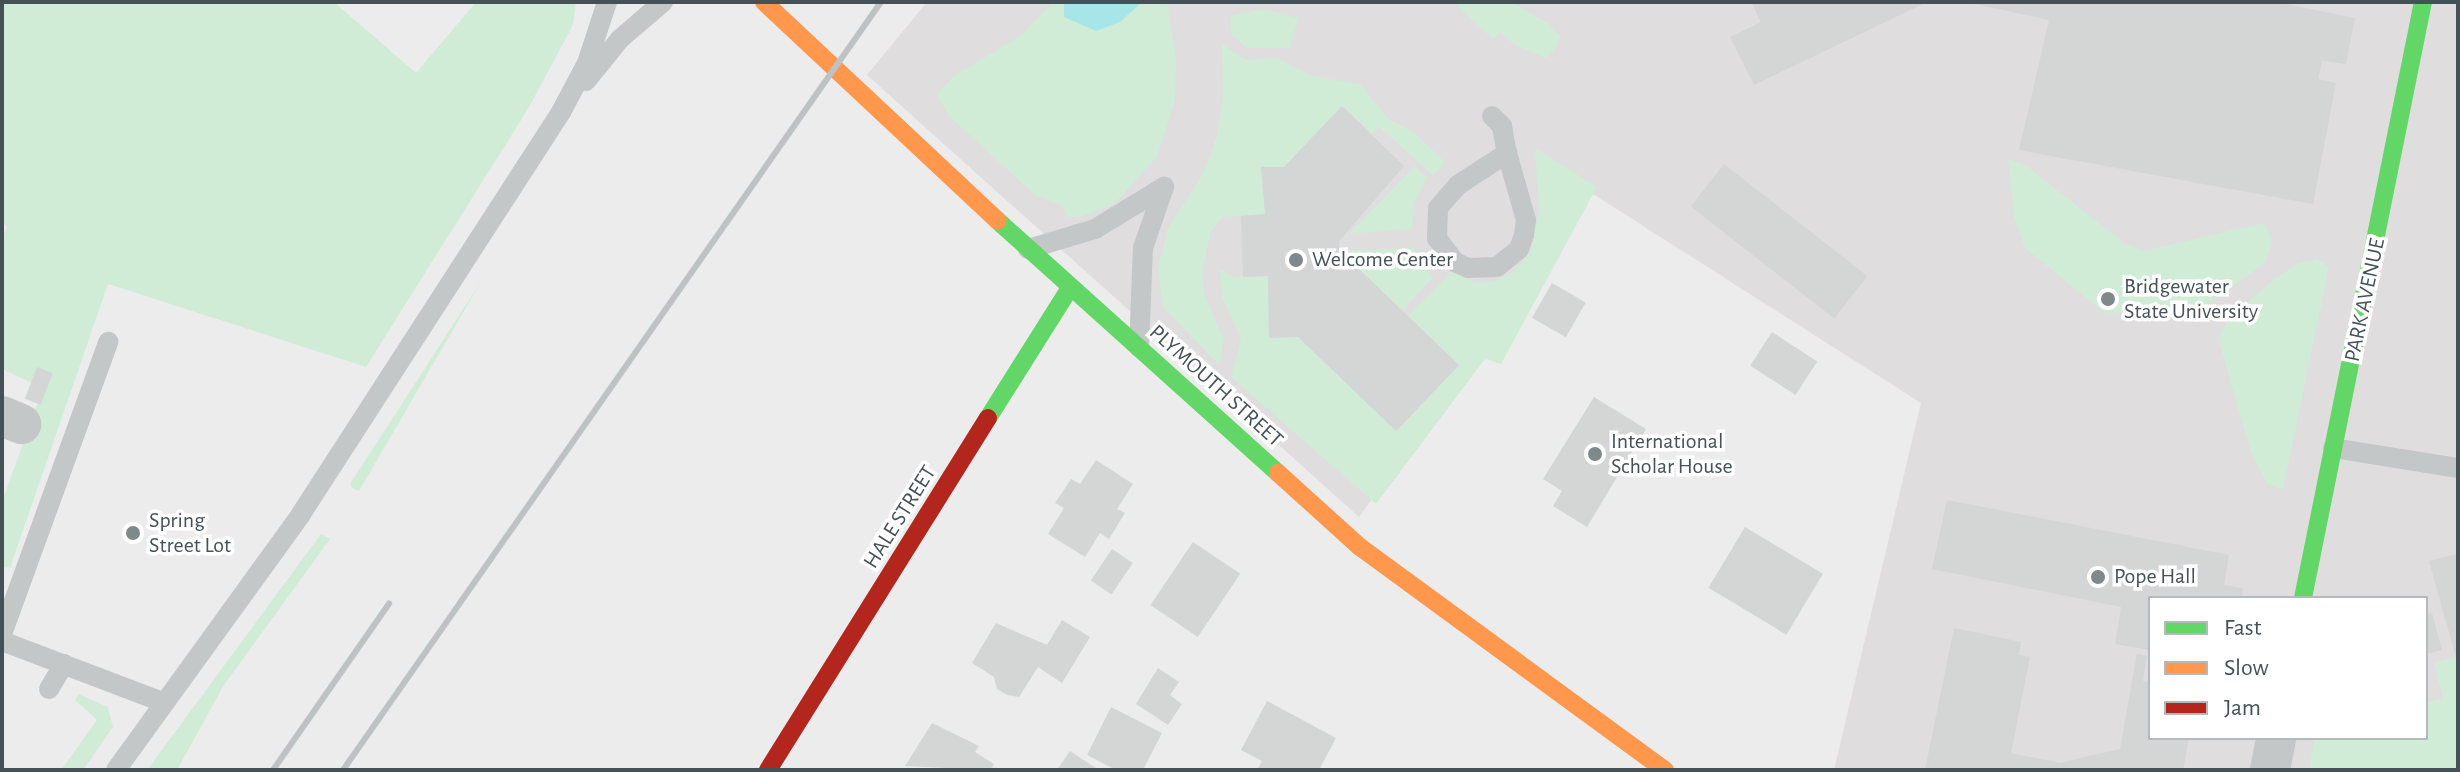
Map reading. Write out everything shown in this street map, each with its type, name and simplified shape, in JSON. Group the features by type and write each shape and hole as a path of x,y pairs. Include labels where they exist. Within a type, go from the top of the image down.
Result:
{"main road":[{"name":"PARK AVENUE","path":"2303,596 2423,2"},
{"name":"PLYMOUTH STREET","path":"762,3 1070,288 1360,547 1665,770"},
{"name":"HALE STREET","path":"768,770 1070,288"}],"street":[{"path":"2270,770 2276,740"}],"lane":[{"path":"116,770 301,514 561,112 587,63 607,2"},
{"path":"561,112 620,39 663,2"},
{"path":"1492,116 1502,126 1526,220 1524,235 1510,259 1483,270 1468,268 1444,251 1437,238 1438,208 1458,185 1507,153"},
{"path":"1028,249 1095,229 1164,187 1143,248 1139,347"},
{"path":"2,634 108,342"},
{"path":"2333,448 2458,468"},
{"path":"2,641 163,702"},
{"path":"49,689 64,664"}],"shaded area":[{"name":"Bridgewater State University","path":"927,2 2458,2 2458,770 1834,770 1921,403 1593,194 1359,517 867,75"}],"green space":[{"path":"2,2 334,2 416,73 476,2 576,2 573,25 528,109 366,367 108,284 10,568 2,567 2,502 43,388 2,369 2,238 7,227 2,222"},
{"path":"1053,2 1167,2 1176,57 1175,100 1157,157 1113,205 1080,217 1066,217 1063,206 1035,195 949,116 937,94 954,76 1022,35"},
{"path":"1453,2 1511,2 1547,23 1560,36 1557,46 1546,58 1516,46 1500,32 1493,39"},
{"path":"1262,9 1298,18 1290,48 1247,48 1232,36 1230,16"},
{"path":"1222,44 1246,60 1276,58 1313,76 1361,84 1387,118 1414,132 1445,162 1433,175 1379,127 1372,133 1342,106 1284,167 1262,168 1265,214 1223,217 1211,231 1203,267 1204,294 1224,340 1219,365 1163,307 1158,267 1168,228 1203,174 1216,138 1223,98"},
{"path":"1535,148 1597,187 1501,364 1485,359 1376,504 1231,377 1241,339 1222,297 1220,269 1233,277 1268,276 1269,337 1298,337 1397,431 1459,365 1408,316 1452,272 1474,282 1496,281 1514,272 1531,250 1539,211"},
{"path":"2008,159 2025,165 2124,243 2144,251 2264,223 2272,242 2265,263 2196,312 2105,313 2025,248 2014,217"},
{"path":"1415,166 1427,178 1414,202 1412,229 1349,234"},
{"path":"1414,248 1433,278 1402,310 1340,251"},
{"path":"2316,259 2329,267 2283,490 2267,483 2251,453 2218,338 2230,318 2276,278 2298,263"},
{"path":"482,280 359,491 352,488 350,484"},
{"path":"321,534 330,539 224,685 177,770 147,770"},
{"path":"2456,657 2458,770 2309,770 2315,740 2428,740 2428,702 2443,698 2434,663"},
{"path":"79,694 108,707 113,727 83,770 61,770 97,720 75,700"}],"water":[{"path":"1064,2 1142,2 1120,22 1096,31 1064,17"}],"building":[{"path":"1751,2 1927,2 1754,85 1730,37 1761,22"},
{"path":"1966,2 2274,2 2355,18 2346,64 2322,61 2318,79 2336,83 2313,204 2019,150 2049,20"},
{"name":"Welcome Center","path":"1342,106 1404,166 1339,241 1340,251 1459,365 1396,431 1298,337 1269,338 1268,276 1243,277 1241,216 1265,214 1261,167 1284,167"},
{"path":"1724,164 1867,276 1834,319 1691,207"},
{"path":"1552,283 1586,303 1566,337 1532,318"},
{"path":"1772,332 1817,361 1796,395 1750,366"},
{"path":"37,367 53,373 41,405 25,399"},
{"name":"International Scholar House","path":"1594,397 1646,429 1587,527 1553,506 1562,491 1543,479"},
{"path":"1096,460 1133,484 1117,509 1125,513 1109,539 1100,533 1085,557 1048,534 1064,508 1055,503 1071,479 1080,484"},
{"name":"Pope Hall","path":"1947,500 2229,555 2224,585 2243,588 2242,596 2148,596 2148,650 2115,644 2121,607 1932,569"},
{"path":"1745,527 1823,574 1786,635 1708,588"},
{"path":"1193,542 1240,574 1198,637 1151,605"},
{"path":"1112,549 1133,563 1111,594 1091,581"},
{"path":"2458,554 2458,661 2457,661 2429,561"},
{"path":"2432,613 2442,650 2428,654 2428,614"},
{"path":"1062,620 1090,637 1062,683 1038,667 1019,697 1007,695 997,689 994,677 972,663 996,623 1047,645"},
{"name":"Pope Hall","path":"1954,628 2021,642 2019,655 2030,657 2011,753 2060,763 2120,749 2137,654 2147,656 2143,681 2148,682 2148,740 2189,740 2183,770 1925,770"},
{"path":"1158,668 1179,682 1170,695 1182,704 1168,725 1136,704"},
{"path":"1267,701 1336,738 1319,770 1257,770 1262,761 1241,750"},
{"path":"1111,707 1162,733 1143,770 1116,770 1087,755"},
{"path":"932,723 979,746 975,752 994,764 991,770 905,766"},
{"path":"1070,751 1099,770 1057,770"}],"railway":[{"path":"343,770 881,2"},
{"path":"273,770 389,604"}],"traffic: fast":[{"path":"2303,596 2423,2"},
{"path":"998,221 1278,473"},
{"path":"988,418 1070,288"}],"traffic: slow":[{"path":"764,2 998,221"},
{"path":"1278,473 1360,547 1665,770"}],"traffic: jam":[{"path":"768,770 988,418"}],"place":[{"name":"Welcome Center","path":"1296,260"},
{"name":"Bridgewater State University","path":"2108,299"},
{"name":"International Scholar House","path":"1595,454"},
{"name":"Spring Street Lot","path":"133,533"},
{"name":"Pope Hall","path":"2098,577"}]}
